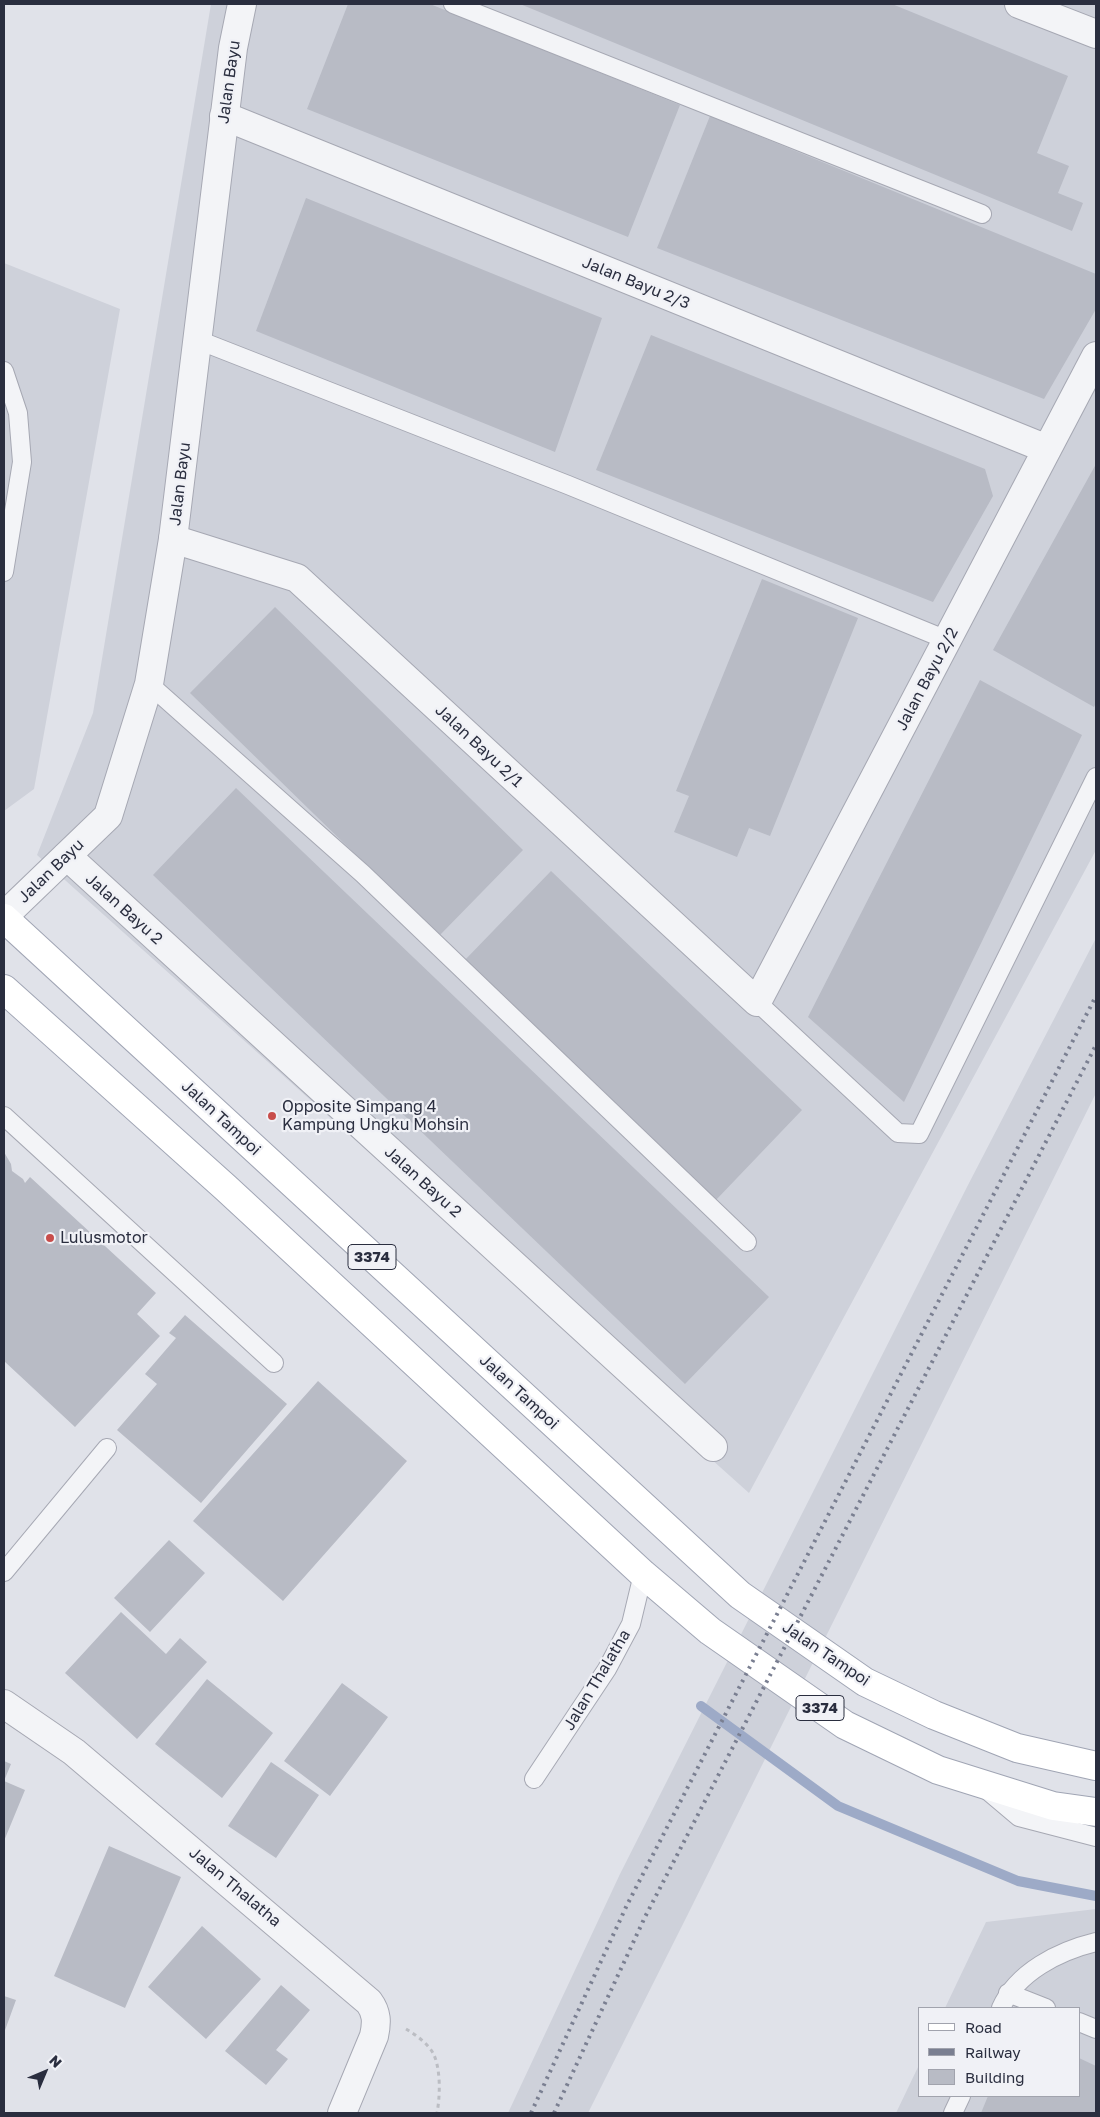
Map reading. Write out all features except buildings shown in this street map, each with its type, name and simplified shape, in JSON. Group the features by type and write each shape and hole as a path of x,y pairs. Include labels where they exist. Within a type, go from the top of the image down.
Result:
{"main road":[{"name":"Jalan Tampoi","path":"4,917 740,1595 865,1682 934,1715 1018,1748 1096,1766"},
{"name":"3374","path":"4,989 226,1188 643,1574 710,1631 845,1725 938,1770 1053,1806 1096,1812"}],"street":[{"name":"Jalan Bayu","path":"4,917 108,816 149,684 173,539 224,116 233,48 242,4"},
{"path":"1019,4 1096,34"},
{"name":"Jalan Bayu 2/3","path":"224,116 1047,449"},
{"name":"Jalan Bayu 2/2","path":"757,1002 1096,356"},
{"name":"Jalan Bayu 2/1","path":"173,539 297,578 757,1002"},
{"name":"Jalan Bayu 2","path":"67,856 713,1447"},
{"name":"Jalan Thalatha","path":"4,1704 74,1752 361,1993 375,2011"},
{"path":"342,2113 374,2036 377,2024 375,2011"}],"lane":[{"path":"452,4 982,214"},
{"path":"198,340 568,485 947,640"},
{"path":"4,371 18,413 22,462 4,572"},
{"path":"149,684 363,874 747,1242"},
{"path":"757,1002 898,1133 919,1134 1096,777"},
{"path":"4,1116 274,1363"},
{"path":"4,1572 107,1448"},
{"name":"Jalan Thalatha","path":"534,1779 606,1670 630,1624 643,1574"},
{"path":"979,1782 1018,1818 1096,1837"},
{"path":"1004,2001 1032,1971 1076,1947 1096,1942"},
{"path":"1004,2001 1040,2007"},
{"path":"1080,2022 1096,2029"},
{"path":"953,2113 961,2097"}],"path":[{"path":"375,2011 418,2036 434,2055 441,2094 437,2113"}],"shaded area":[{"path":"211,4 1096,4 1096,850 749,1493 37,855 93,713"},
{"path":"4,263 120,309 34,789 4,811"},
{"path":"1096,938 1096,1093 687,1916 588,2113 508,2113 620,1874 968,1185"},
{"path":"1096,1909 1096,2113 896,2113 918,2067 918,2097 1080,2097 1080,2007 945,2007 986,1922"}],"waterway":[{"path":"701,1706 838,1806 1018,1881 1096,1896"}],"railway":[{"path":"531,2113 627,1905 1096,996"},
{"path":"554,2113 645,1917 1096,1045"}],"place":[{"name":"Opposite Simpang 4 Kampung Ungku Mohsin","path":"272,1116"},
{"name":"Lulusmotor","path":"50,1238"}]}
